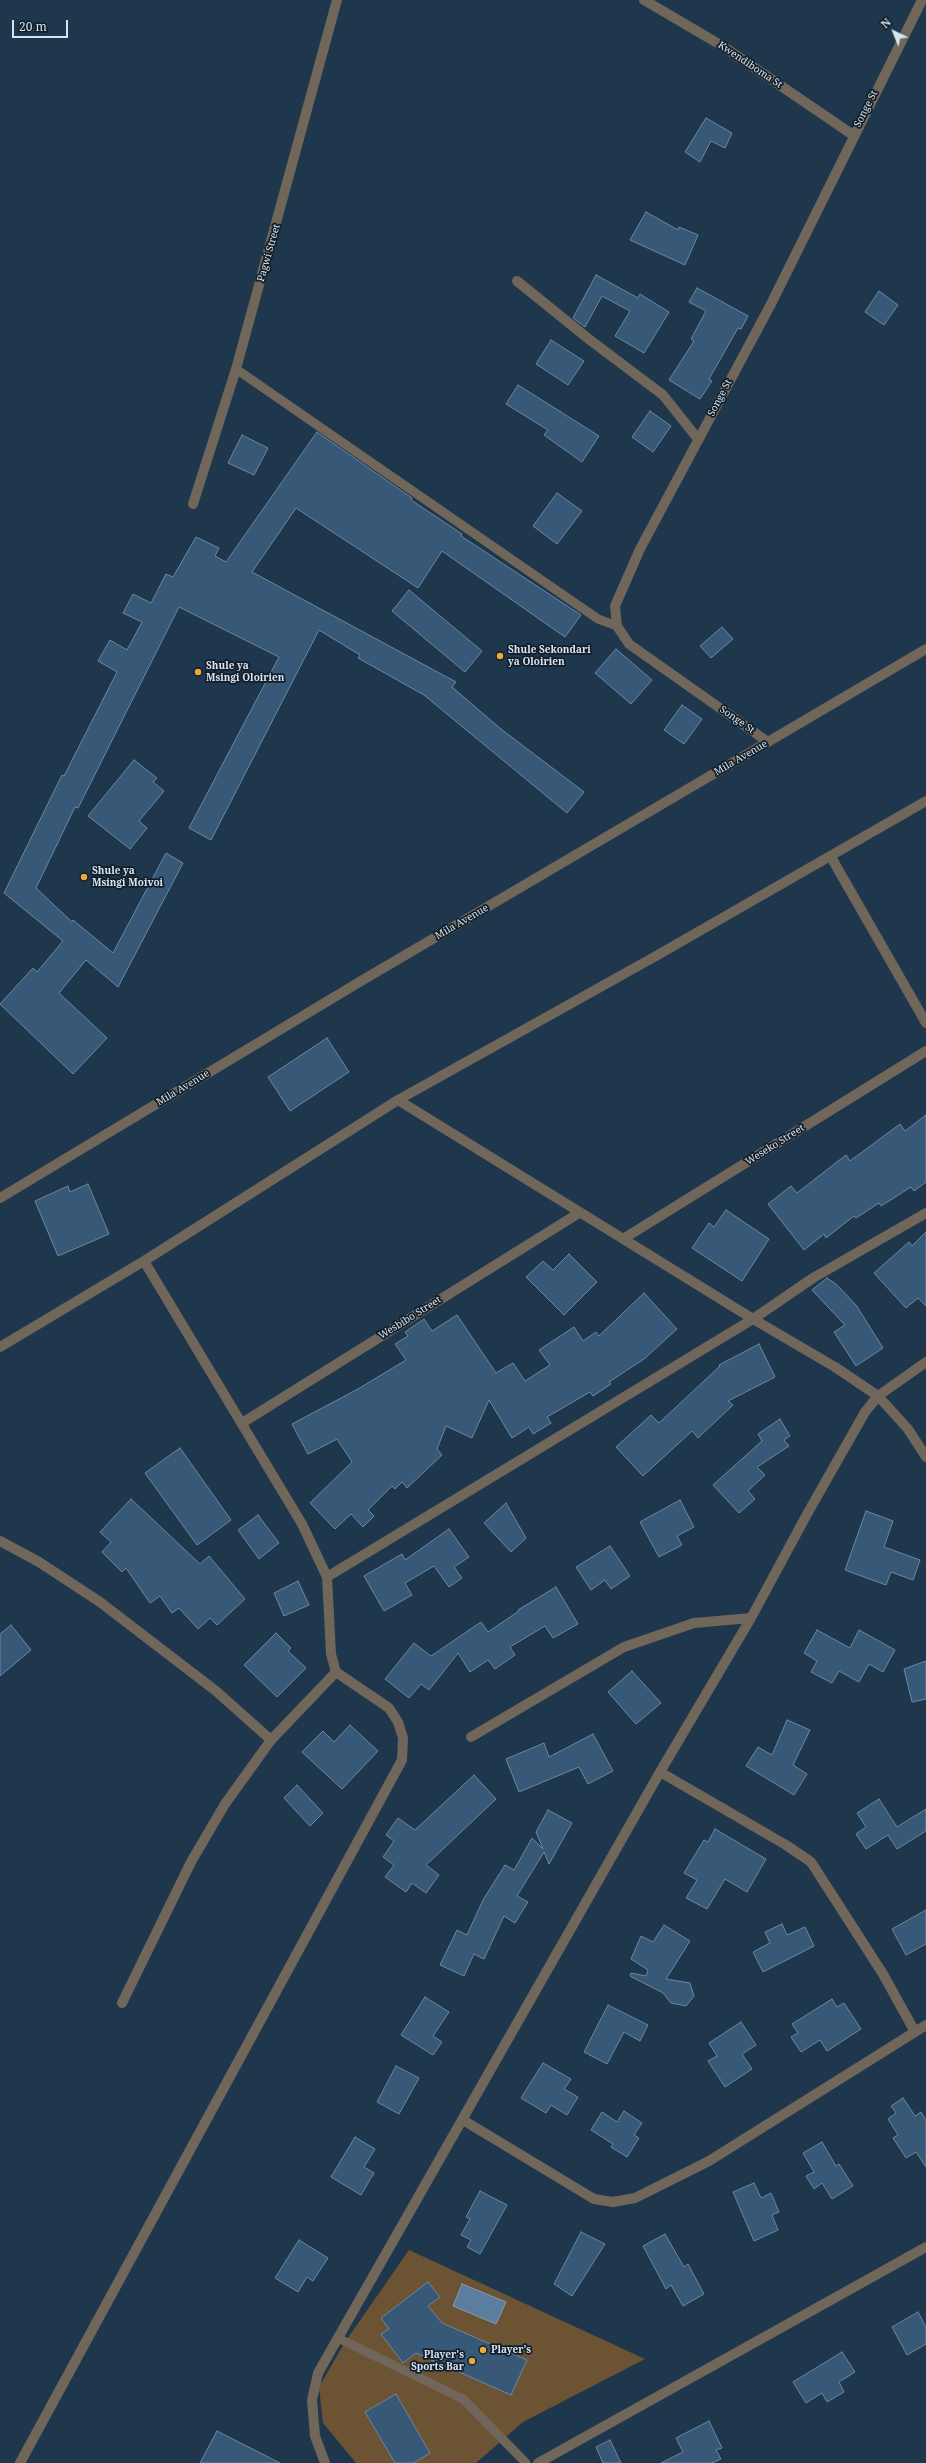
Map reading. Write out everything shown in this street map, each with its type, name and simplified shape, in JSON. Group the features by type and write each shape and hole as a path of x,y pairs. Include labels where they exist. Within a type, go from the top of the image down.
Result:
{"street":[{"name":"Pagwi Street","path":"193,504 236,369 337,0"},
{"name":"Kwendiboma St","path":"644,0 724,47 853,135"},
{"name":"Songe St","path":"768,742 629,644 617,626 615,606 640,548 771,304 853,135 922,0"},
{"path":"517,281 590,340 663,395 698,439"},
{"name":"Mila Avenue","path":"0,1198 356,984 926,649"},
{"path":"0,1347 144,1261 398,1100 831,857 926,801"},
{"path":"831,857 926,1022"},
{"name":"Weseko Street","path":"623,1239 926,1051"},
{"path":"398,1100 754,1320 835,1367 878,1396 908,1429 926,1457"},
{"name":"Wesbibo Street","path":"242,1423 579,1213"},
{"path":"327,1577 754,1320 813,1278 926,1213"},
{"path":"20,2463 402,1760 403,1738 398,1722 389,1708 336,1672 330,1654 327,1577 302,1524 144,1261"},
{"path":"325,2463 315,2436 312,2400 318,2373 660,1772 751,1618 806,1516 865,1412 878,1396 926,1362"},
{"path":"0,1542 39,1562 100,1602 216,1692 271,1740"},
{"path":"471,1737 624,1647 694,1623 751,1618"},
{"path":"122,2003 195,1856 225,1804 271,1740 336,1672"},
{"path":"660,1772 786,1845 811,1862 883,1974 915,2032"},
{"path":"463,2120 594,2199 613,2202 635,2198 709,2162 926,2025"},
{"path":"538,2463 594,2430 926,2246"}],"lane":[{"path":"236,369 598,619 617,626"},
{"path":"338,2338 463,2399 526,2463"}],"shaded area":[{"name":"Player's","path":"409,2250 645,2359 523,2422 476,2463 356,2463 323,2423 319,2387 345,2342"}],"water":[{"path":"462,2284 506,2302 496,2324 453,2306"}],"building":[{"path":"706,118 732,133 725,148 711,141 700,162 685,152"},
{"path":"646,212 678,230 679,227 698,235 685,265 630,240"},
{"path":"596,275 638,298 640,294 669,312 644,353 615,336 630,311 602,296 585,327 573,318"},
{"path":"697,288 748,316 741,329 738,328 709,379 712,381 700,399 669,380 694,341 691,339 706,311 689,302"},
{"path":"879,291 898,305 884,325 865,312"},
{"path":"551,340 584,361 568,385 536,364"},
{"path":"518,385 599,436 582,462 544,435 548,430 506,404"},
{"path":"650,411 671,426 653,452 632,437"},
{"path":"317,432 412,498 411,500 462,534 461,536 581,615 565,637 442,551 418,588 296,508 252,572 456,682 452,687 501,729 584,792 567,813 424,695 358,658 360,655 319,630 211,840 189,828 279,657 179,607 78,808 75,807 36,888 72,922 73,920 113,953 166,853 183,863 118,987 86,960 59,993 107,1038 73,1074 0,1004 33,968 37,972 63,941 4,893 62,775 64,776 117,672 98,661 110,640 127,650 142,622 123,613 133,594 151,603 166,574 173,577 196,537 219,548 215,556 226,562"},
{"path":"242,435 268,448 254,475 228,463"},
{"path":"557,493 582,511 557,544 533,526"},
{"path":"409,590 482,651 465,672 392,611"},
{"path":"722,627 733,639 711,658 700,646"},
{"path":"616,649 652,680 631,704 595,673"},
{"path":"682,705 702,719 684,744 664,730"},
{"path":"134,760 157,778 153,782 164,791 139,821 147,828 130,849 88,816"},
{"path":"327,1038 349,1072 290,1111 268,1077"},
{"path":"926,1115 926,1182 914,1191 911,1187 881,1206 879,1203 856,1218 854,1216 826,1238 824,1234 804,1250 768,1204 791,1186 797,1193 846,1155 850,1161 900,1124 905,1131"},
{"path":"88,1184 109,1234 58,1256 35,1201 68,1186 70,1192"},
{"path":"726,1210 769,1239 742,1281 692,1248 709,1223 714,1227"},
{"path":"926,1232 926,1306 918,1298 906,1308 874,1273 909,1242 912,1246"},
{"path":"569,1254 597,1282 564,1315 526,1277 543,1261 553,1270"},
{"path":"827,1278 836,1284 856,1305 883,1348 856,1366 834,1332 845,1325 812,1290"},
{"path":"644,1293 677,1329 644,1359 609,1382 611,1384 593,1396 590,1392 547,1417 551,1423 533,1434 529,1427 512,1438 489,1400 472,1438 446,1426 437,1449 442,1455 407,1488 402,1482 395,1489 392,1486 368,1510 374,1516 363,1527 351,1514 335,1529 310,1503 352,1462 337,1439 308,1454 292,1424 358,1389 406,1360 395,1344 408,1336 405,1332 424,1319 432,1331 457,1315 496,1373 513,1363 525,1381 550,1365 539,1350 574,1327 583,1341 596,1332 599,1336"},
{"path":"759,1344 775,1377 728,1401 733,1405 698,1438 692,1431 643,1476 616,1447 651,1415 659,1423 720,1366 719,1365"},
{"path":"780,1419 790,1436 784,1440 789,1446 757,1467 765,1475 748,1491 755,1499 739,1513 713,1485 762,1441 758,1434"},
{"path":"180,1448 231,1520 197,1545 145,1473"},
{"path":"131,1499 200,1564 209,1556 245,1599 217,1625 210,1618 198,1629 179,1608 172,1613 160,1596 150,1603 126,1568 122,1572 102,1552 111,1542 100,1532"},
{"path":"680,1500 694,1527 677,1536 682,1545 659,1557 640,1522"},
{"path":"506,1503 526,1538 511,1552 484,1523"},
{"path":"866,1511 893,1521 884,1547 920,1560 913,1580 891,1572 886,1585 845,1570"},
{"path":"258,1515 279,1543 259,1559 238,1530"},
{"path":"449,1529 469,1557 454,1567 462,1578 449,1587 434,1566 405,1583 412,1595 384,1611 364,1576 402,1554 405,1560"},
{"path":"610,1546 630,1576 611,1589 605,1580 591,1590 576,1567"},
{"path":"298,1581 309,1605 284,1616 274,1593"},
{"path":"556,1587 578,1624 553,1638 545,1626 510,1647 515,1655 495,1669 488,1660 470,1672 458,1653 429,1690 421,1684 409,1698 385,1679 414,1643 431,1656 481,1622 488,1632 519,1611 518,1610"},
{"path":"11,1625 31,1650 0,1676 0,1634"},
{"path":"817,1630 850,1648 859,1630 895,1650 883,1672 869,1664 859,1682 839,1671 832,1683 811,1672 817,1661 804,1653"},
{"path":"276,1633 291,1648 288,1651 306,1668 277,1697 244,1665"},
{"path":"926,1661 926,1699 912,1702 904,1669"},
{"path":"632,1671 661,1703 636,1724 608,1692"},
{"path":"787,1720 810,1730 793,1765 807,1774 794,1795 746,1766 758,1747 772,1755"},
{"path":"350,1725 378,1751 342,1789 302,1752 323,1731 334,1742"},
{"path":"593,1734 613,1771 588,1784 579,1767 519,1792 506,1759 544,1743 549,1757"},
{"path":"474,1775 496,1799 426,1865 439,1875 426,1893 412,1883 406,1892 385,1877 394,1865 383,1857 394,1841 386,1835 398,1818 415,1830"},
{"path":"297,1785 323,1813 310,1826 284,1798"},
{"path":"879,1799 897,1827 926,1809 926,1831 897,1849 888,1835 866,1849 856,1834 866,1827 857,1813"},
{"path":"548,1810 572,1823 549,1864 544,1852 517,1896 528,1902 515,1923 504,1916 484,1959 474,1954 464,1976 440,1965 457,1930 467,1935 483,1900 505,1865 514,1870 532,1838 543,1849 536,1832"},
{"path":"715,1829 766,1859 747,1892 725,1879 707,1909 686,1898 697,1880 684,1873 704,1840 708,1842"},
{"path":"926,1910 926,1944 906,1955 892,1929"},
{"path":"782,1924 787,1935 805,1927 814,1946 763,1972 753,1952 770,1943 765,1932"},
{"path":"664,1925 690,1941 666,1979 690,1983 694,1996 686,2006 671,2003 663,1993 630,1976 631,1973 646,1976 648,1970 631,1959 641,1936 653,1942"},
{"path":"425,1997 449,2012 433,2036 442,2042 433,2055 401,2035"},
{"path":"832,1999 837,2007 844,2003 861,2029 827,2051 820,2040 801,2052 791,2037 798,2033 792,2024"},
{"path":"608,2005 648,2025 640,2041 624,2032 607,2064 584,2052"},
{"path":"741,2022 756,2045 742,2054 752,2069 725,2087 708,2061 717,2056 709,2043"},
{"path":"543,2063 571,2079 564,2089 578,2097 567,2115 551,2105 546,2113 521,2098"},
{"path":"396,2066 419,2078 399,2114 377,2102"},
{"path":"903,2098 915,2116 921,2112 926,2120 926,2167 916,2152 906,2158 893,2138 898,2135 888,2119 896,2113 891,2106"},
{"path":"624,2111 642,2123 634,2135 639,2138 627,2157 611,2147 613,2144 591,2130 602,2112 617,2122"},
{"path":"355,2137 375,2149 364,2167 374,2173 361,2195 331,2177"},
{"path":"822,2142 836,2166 839,2164 853,2186 832,2199 822,2183 814,2189 806,2176 814,2172 803,2153"},
{"path":"754,2183 761,2198 771,2193 779,2212 772,2215 778,2230 754,2241 733,2192"},
{"path":"480,2191 507,2205 480,2254 467,2247 471,2240 461,2235 470,2219 466,2217"},
{"path":"581,2232 605,2244 572,2296 554,2284"},
{"path":"665,2234 684,2267 688,2264 704,2294 683,2306 671,2285 666,2289 643,2246"},
{"path":"299,2240 328,2258 313,2281 307,2277 298,2292 275,2278"},
{"path":"428,2282 440,2297 428,2306 442,2323 527,2360 511,2395 416,2353 403,2363 381,2334 389,2329 381,2318"},
{"path":"918,2312 926,2327 926,2344 907,2355 892,2327"},
{"path":"842,2352 855,2372 839,2382 844,2392 827,2402 822,2393 806,2403 793,2382"},
{"path":"396,2394 430,2453 414,2463 395,2463 365,2412"},
{"path":"709,2421 722,2448 716,2450 721,2459 712,2463 661,2463 683,2452 676,2438"},
{"path":"217,2431 280,2463 200,2463"},
{"path":"610,2440 621,2463 603,2463 596,2447"}],"place":[{"name":"Shule Sekondari ya Oloirien","path":"500,656"},
{"name":"Shule ya Msingi Oloirien","path":"198,672"},
{"name":"Shule ya Msingi Moivoi","path":"84,877"},
{"name":"Player's","path":"483,2350"},
{"name":"Player's Sports Bar","path":"472,2361"}]}
